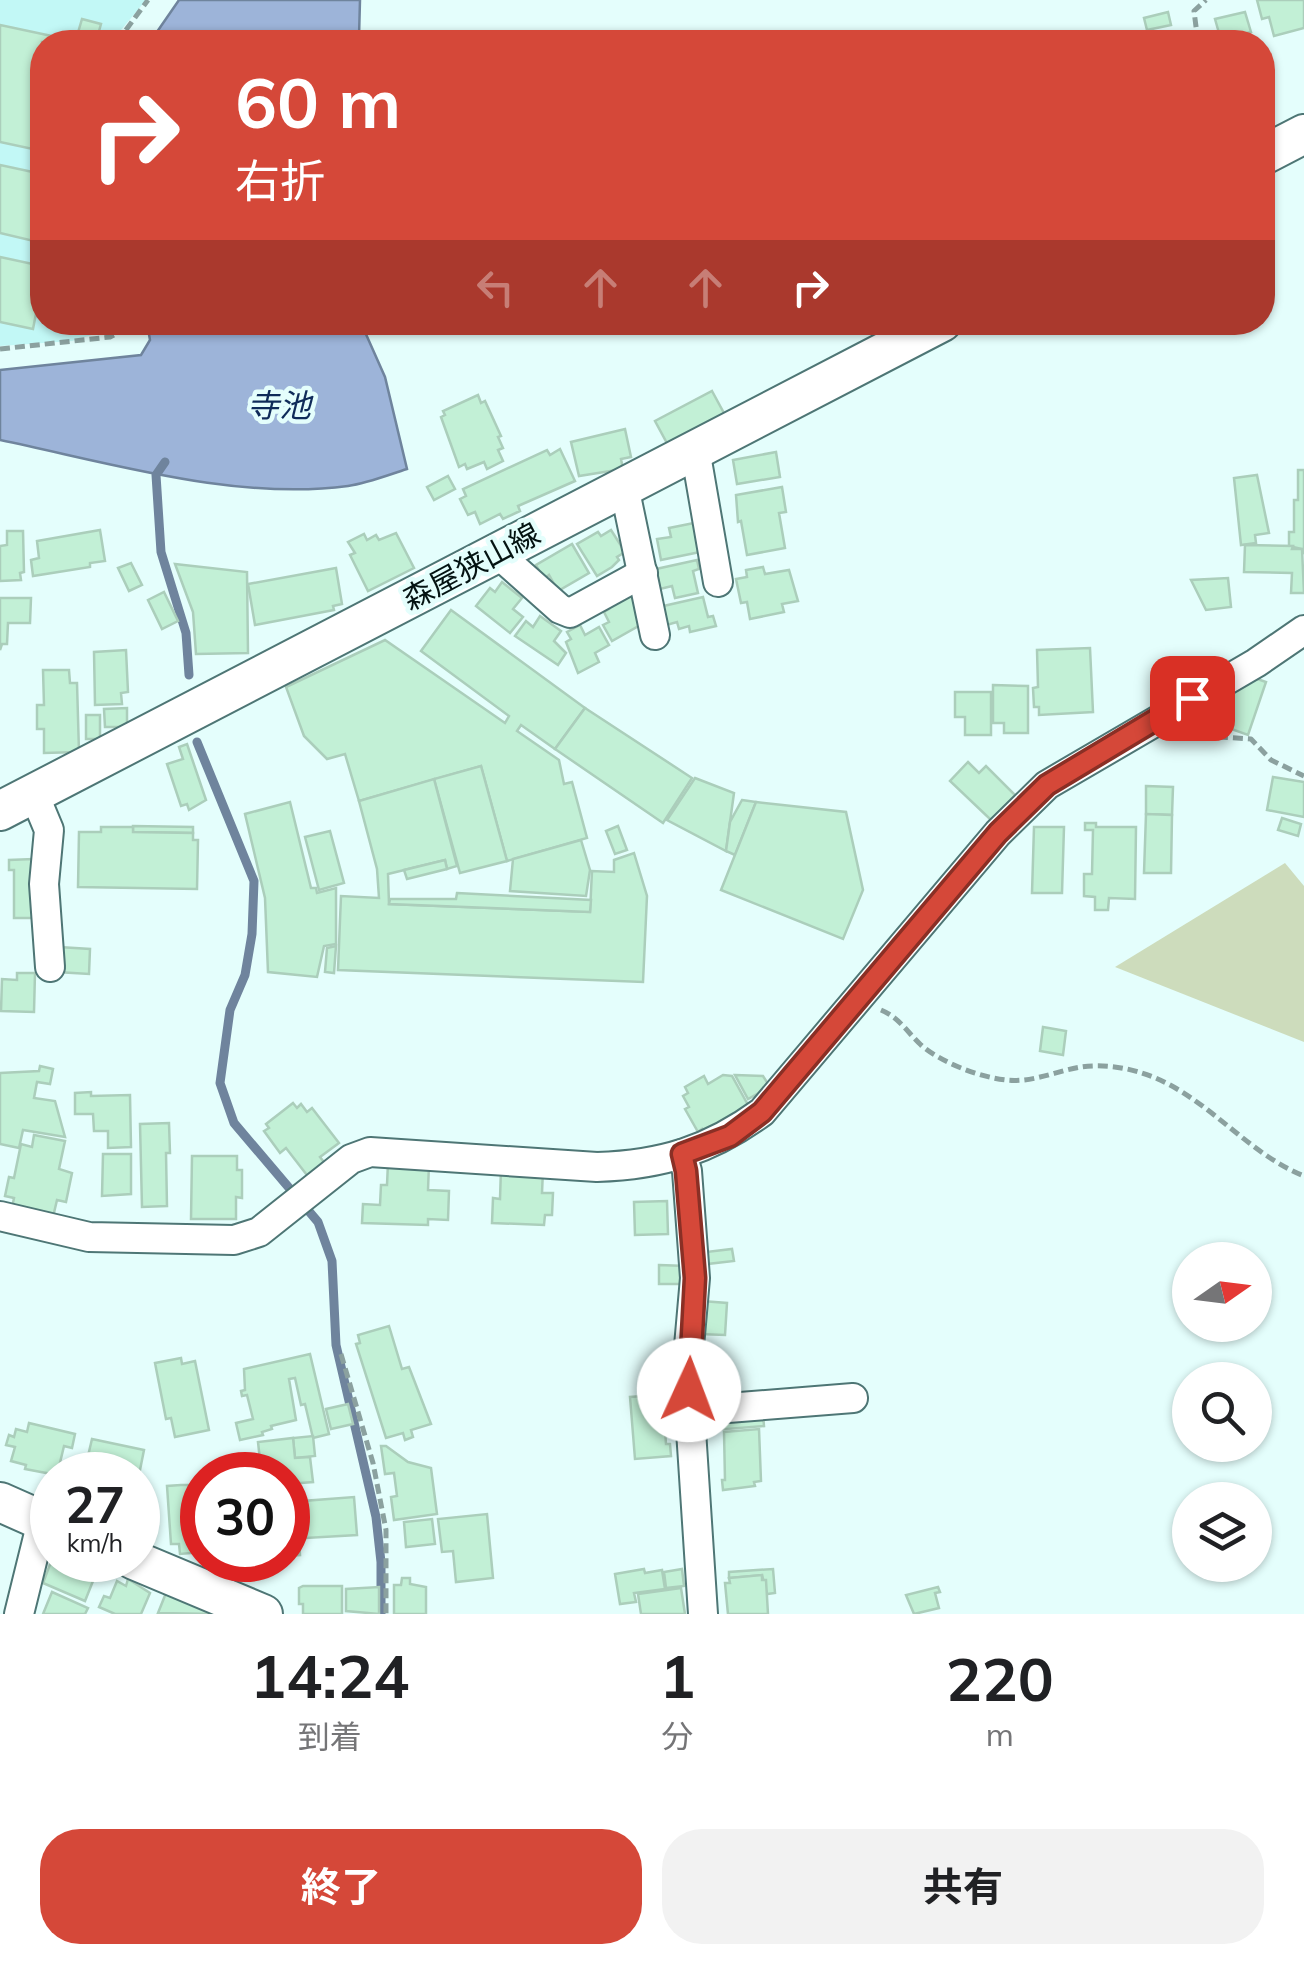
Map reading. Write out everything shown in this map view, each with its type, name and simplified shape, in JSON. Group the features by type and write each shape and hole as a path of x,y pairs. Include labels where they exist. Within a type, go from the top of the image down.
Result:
{"main road":[{"path":"1275,149 1304,134"},
{"name":"森屋狭山線","path":"0,811 917,335"},
{"path":"0,1502 30,1515"},
{"path":"160,1571 263,1614"}],"street":[{"path":"696,450 718,582"},
{"path":"624,486 656,635"},
{"path":"497,553 560,609 570,613 643,573"},
{"path":"0,1216 88,1237 234,1240 259,1232 352,1159 370,1152 598,1168 633,1166 682,1154 730,1136 762,1112 998,833 1047,785 1304,630"},
{"path":"34,794 49,830 44,884 50,968"},
{"path":"682,1154 695,1278 688,1369 703,1614"},
{"path":"690,1412 853,1398"},
{"path":"20,1614 30,1580"}],"path":[{"path":"126,30 148,0"},
{"path":"1196,30 1194,11 1206,0"},
{"path":"0,350 114,335"},
{"path":"1142,727 1157,734 1251,739 1271,760 1304,776"},
{"path":"877,1009 900,1021 935,1056 1004,1080 1035,1079 1084,1066 1141,1072 1165,1082 1220,1117 1263,1154 1304,1176"},
{"path":"341,1354 373,1463 386,1530 386,1614"}],"shaded area":[{"path":"0,0 146,0 121,30 30,30 30,335 92,335 72,341 0,346"}],"green space":[{"path":"1285,863 1304,886 1304,1042 1115,967"}],"water":[{"path":"179,0 360,0 359,30 158,30"},
{"name":"寺池","path":"149,335 366,335 385,377 407,469 348,486 262,488 129,469 0,440 0,370 141,355"}],"building":[{"path":"1257,0 1304,0 1304,28 1275,36 1269,17 1262,19"},
{"path":"1168,12 1171,25 1147,30 1144,18"},
{"path":"1245,12 1250,30 1218,30 1215,19"},
{"path":"82,19 101,24 99,30 79,30"},
{"path":"0,25 30,31 30,148 0,142"},
{"path":"0,165 30,171 30,240 0,233"},
{"path":"0,257 30,263 30,328 0,322"},
{"path":"712,391 725,415 668,445 655,421"},
{"path":"478,395 481,403 485,401 501,436 498,437 503,448 498,450 503,461 487,469 484,462 467,469 465,464 459,467 441,417 445,415 443,411"},
{"path":"625,429 631,457 621,459 623,469 579,476 571,442"},
{"path":"560,449 575,481 518,506 520,511 503,519 500,514 480,524 475,512 468,515 460,499 466,496 463,489 547,450 550,455"},
{"path":"776,452 780,477 737,484 733,460"},
{"path":"1298,470 1304,470 1304,554 1302,549 1289,546 1289,532 1294,532 1294,500 1298,500"},
{"path":"1257,475 1269,533 1255,535 1256,543 1241,545 1234,478"},
{"path":"448,476 455,489 434,500 427,487"},
{"path":"782,487 786,512 779,513 785,548 747,555 736,495"},
{"path":"694,523 700,552 661,560 657,539 671,537 669,528"},
{"path":"100,530 105,561 33,576 31,560 39,558 37,541"},
{"path":"611,530 625,552 597,576 577,544 598,532 601,536"},
{"path":"7,531 23,531 21,580 0,581 0,546 7,545"},
{"path":"396,533 414,568 368,591 350,555 355,553 348,542 364,534 367,540 376,535 379,540"},
{"path":"572,544 589,573 558,591 549,575 544,579 536,565"},
{"path":"1245,545 1302,549 1304,593 1291,593 1292,573 1244,572"},
{"path":"697,560 699,569 693,571 698,593 675,598 672,586 660,589 656,569"},
{"path":"131,563 142,585 129,591 118,568"},
{"path":"175,564 247,572 248,653 196,654 193,612"},
{"path":"763,567 765,574 789,570 798,601 782,604 784,612 750,619 747,602 741,603 736,579 747,577 746,570"},
{"path":"336,568 342,604 333,606 334,610 255,625 248,584"},
{"path":"1228,578 1231,607 1206,610 1191,580"},
{"path":"502,582 522,598 513,609 523,617 510,633 476,606 490,588 495,592"},
{"path":"164,592 178,621 162,629 148,600"},
{"path":"631,592 642,624 612,641 603,625 609,622 604,612 609,609 607,605"},
{"path":"703,597 708,617 713,616 716,626 690,632 689,626 679,629 677,622 663,626 659,607"},
{"path":"0,598 31,598 30,623 8,623 7,644 2,644 0,650"},
{"path":"451,610 585,708 555,749 521,725 517,731 559,760 564,784 572,782 587,838 507,861 481,766 359,801 345,754 327,759 304,736 286,687 385,640 505,723 509,716 421,651"},
{"path":"540,616 561,631 554,641 566,653 558,665 515,636 526,621 533,627"},
{"path":"580,625 585,635 599,627 609,645 595,653 599,662 578,673 566,642 571,639 567,632"},
{"path":"1090,648 1093,712 1039,715 1039,707 1034,707 1033,688 1038,687 1037,650"},
{"path":"126,650 128,692 121,693 122,704 95,705 94,652"},
{"path":"43,670 69,670 70,683 77,683 79,752 44,753 44,729 37,729 37,705 44,705"},
{"path":"1249,676 1266,682 1248,735 1220,725 1233,685"},
{"path":"993,685 1028,686 1028,733 1004,733 1004,723 993,723"},
{"path":"955,692 991,692 991,735 965,735 965,717 955,717"},
{"path":"127,708 127,727 105,727 104,709"},
{"path":"585,708 692,778 663,823 555,749"},
{"path":"86,715 100,715 100,739 86,739"},
{"path":"187,744 206,800 189,810 187,804 181,806 167,764 183,759 179,747"},
{"path":"968,762 979,773 986,766 1015,795 991,820 950,781"},
{"path":"481,766 507,861 460,873 434,779"},
{"path":"1273,777 1304,782 1304,817 1267,810"},
{"path":"695,778 734,793 726,851 667,820"},
{"path":"434,779 457,866 447,869 445,860 388,874 389,904 590,912 592,871 614,872 614,860 634,853 647,896 643,982 338,970 341,896 379,898 377,869 359,801"},
{"path":"1146,786 1173,787 1172,815 1146,814"},
{"path":"742,800 756,802 735,855 726,851 730,822"},
{"path":"290,802 311,888 316,888 317,893 336,888 336,944 324,946 317,977 268,972 265,898 245,814"},
{"path":"756,802 846,812 863,890 843,939 721,890"},
{"path":"1146,814 1172,815 1171,873 1144,873"},
{"path":"1282,818 1301,824 1298,836 1278,830"},
{"path":"1085,823 1096,823 1096,827 1136,827 1135,899 1109,898 1108,910 1095,910 1095,897 1084,896 1084,874 1092,874 1093,830 1085,830"},
{"path":"133,826 193,827 193,833 133,832"},
{"path":"618,826 627,850 615,854 606,831"},
{"path":"101,827 193,833 193,840 198,840 197,889 78,887 79,832 101,832"},
{"path":"1034,827 1064,827 1062,893 1032,893"},
{"path":"330,831 344,883 319,890 305,837"},
{"path":"581,840 590,870 586,896 510,891 513,859"},
{"path":"33,859 34,918 14,918 14,870 9,870 9,860"},
{"path":"445,860 447,869 407,879 404,870"},
{"path":"457,893 591,900 590,912 389,904 390,899 456,899"},
{"path":"336,946 334,973 325,972 327,948"},
{"path":"59,947 90,949 89,974 57,972"},
{"path":"17,973 35,973 34,1012 1,1011 2,979 17,980"},
{"path":"1043,1027 1066,1031 1063,1055 1040,1051"},
{"path":"40,1066 53,1069 50,1084 37,1082 34,1098 55,1101 65,1137 23,1130 19,1148 0,1144 0,1073 39,1071"},
{"path":"723,1075 732,1076 748,1105 741,1109 743,1113 705,1135 702,1129 698,1132 685,1109 689,1107 683,1096 688,1093 685,1087 704,1076 708,1084"},
{"path":"735,1075 763,1076 770,1087 748,1099"},
{"path":"91,1092 91,1096 130,1095 131,1147 108,1148 108,1131 94,1131 93,1114 75,1114 75,1093"},
{"path":"293,1103 297,1108 301,1104 307,1112 312,1108 339,1143 320,1157 327,1166 310,1179 286,1148 280,1153 264,1131 269,1128 266,1124"},
{"path":"169,1123 167,1206 142,1207 140,1124"},
{"path":"34,1135 65,1141 59,1169 72,1173 66,1202 57,1200 53,1217 12,1208 14,1198 5,1196 9,1177 14,1178 21,1144 32,1147"},
{"path":"103,1154 131,1154 131,1194 102,1196"},
{"path":"192,1156 237,1156 237,1170 242,1170 242,1198 236,1197 236,1219 191,1219"},
{"path":"388,1163 429,1164 428,1190 449,1191 448,1220 428,1219 428,1225 362,1223 363,1204 380,1205 381,1185 387,1185"},
{"path":"501,1168 543,1170 542,1193 553,1193 552,1215 545,1215 544,1225 492,1223 493,1198 500,1199"},
{"path":"667,1201 668,1234 635,1235 634,1202"},
{"path":"732,1249 734,1261 707,1264 706,1252"},
{"path":"659,1265 686,1266 686,1284 659,1284"},
{"path":"702,1301 727,1303 725,1335 700,1334"},
{"path":"389,1326 402,1369 409,1367 431,1424 411,1430 413,1437 405,1440 403,1433 386,1438 356,1344 360,1343 358,1335"},
{"path":"310,1354 329,1434 313,1438 295,1378 289,1379 296,1420 271,1426 263,1435 240,1440 236,1423 253,1419 247,1395 242,1396 241,1391 245,1390 244,1369"},
{"path":"181,1358 182,1364 195,1361 209,1430 175,1437 171,1418 166,1419 155,1363"},
{"path":"658,1395 659,1407 666,1406 666,1444 670,1444 671,1456 635,1459 630,1397"},
{"path":"348,1404 353,1424 331,1429 326,1409"},
{"path":"763,1414 764,1426 715,1430 714,1418"},
{"path":"29,1423 75,1434 72,1448 64,1446 63,1452 30,1452 30,1470 11,1461 15,1447 6,1445 16,1429 27,1432"},
{"path":"759,1429 761,1481 754,1482 755,1486 723,1490 724,1432"},
{"path":"313,1436 315,1456 294,1452 293,1438"},
{"path":"293,1438 294,1452 259,1452 258,1442"},
{"path":"92,1439 144,1450 144,1452 89,1452"},
{"path":"381,1446 408,1462 431,1468 437,1514 394,1520 394,1473 385,1474"},
{"path":"167,1486 180,1486 180,1554 179,1544 171,1544"},
{"path":"354,1497 357,1535 310,1538 310,1500"},
{"path":"487,1514 493,1578 456,1582 453,1551 442,1552 438,1519"},
{"path":"432,1519 435,1544 406,1547 404,1522"},
{"path":"644,1569 645,1573 662,1570 665,1589 634,1593 636,1602 620,1604 615,1574"},
{"path":"682,1569 684,1586 666,1588 664,1572"},
{"path":"773,1569 775,1593 767,1594 762,1575 729,1578 729,1572"},
{"path":"762,1575 762,1580 766,1580 768,1614 728,1614 725,1583 730,1583 729,1578"},
{"path":"402,1578 426,1587 426,1614 394,1614 394,1585 401,1585"},
{"path":"43,1582 93,1582 85,1601"},
{"path":"117,1582 126,1586 133,1582 150,1593 141,1614 115,1614 99,1607 104,1596 110,1598"},
{"path":"342,1586 342,1614 303,1614 299,1588"},
{"path":"379,1587 379,1614 346,1611 346,1589"},
{"path":"938,1587 940,1592 935,1593 939,1608 914,1614 906,1595"},
{"path":"681,1588 685,1614 641,1614 638,1594"},
{"path":"52,1592 88,1608 85,1614 43,1614"},
{"path":"166,1593 215,1614 158,1613"}],"waterway":[{"path":"165,462 156,475 161,552 186,633 189,675"},
{"path":"197,742 254,881 252,934 245,975 230,1010 220,1083 234,1123 318,1222 332,1261 336,1345 376,1517 381,1614"}],"route":[{"path":"689,1390 695,1278 682,1154 730,1136 762,1112 998,833 1047,785 1192,698"}]}
